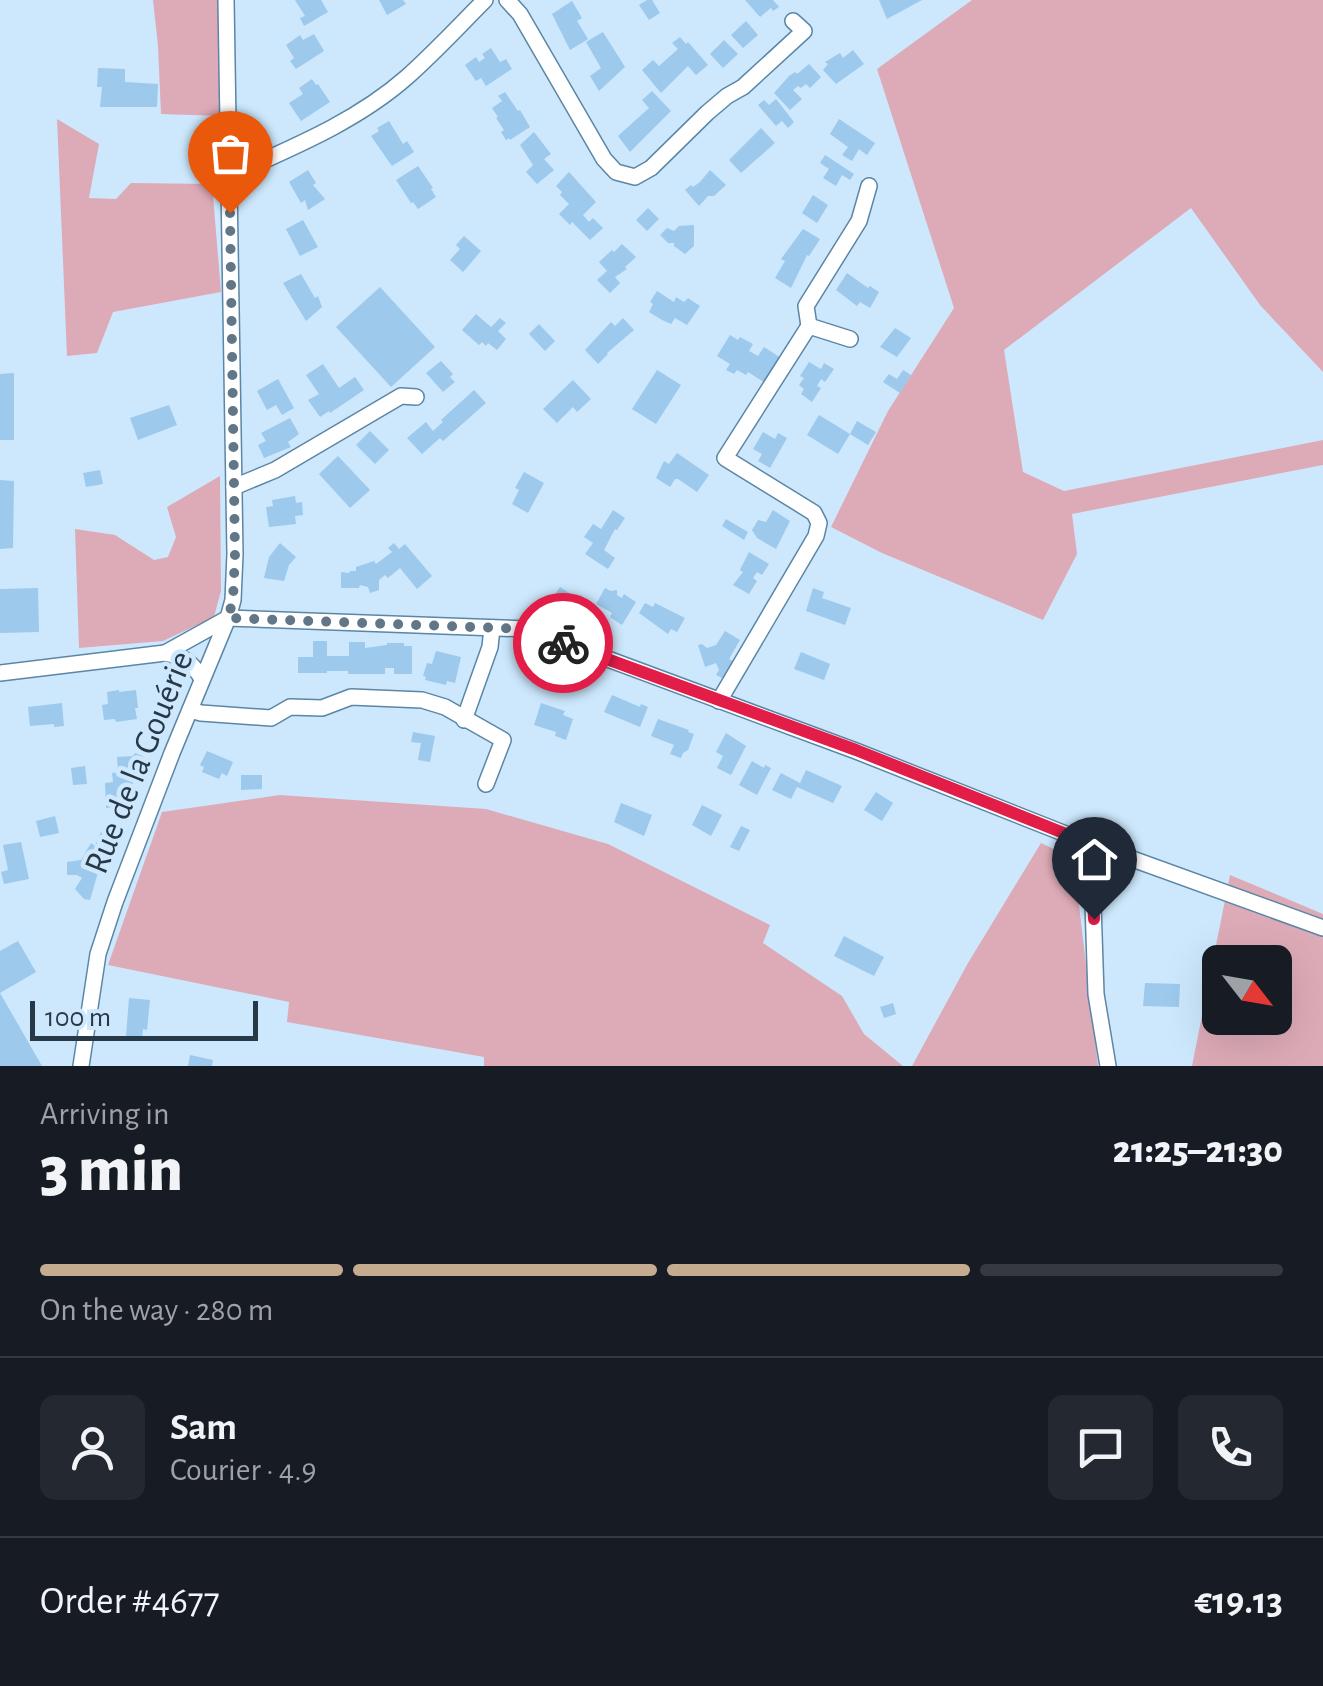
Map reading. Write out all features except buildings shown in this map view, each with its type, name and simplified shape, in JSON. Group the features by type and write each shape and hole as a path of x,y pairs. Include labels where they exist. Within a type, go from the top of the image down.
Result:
{"street":[{"name":"Rue de la Gouérie","path":"81,1066 98,954 233,600 226,0"},
{"path":"229,176 360,112 406,78 485,0"},
{"path":"507,0 520,14 604,159 616,172 635,177 651,168 707,113 744,87 804,31 794,21"},
{"path":"720,701 816,536 819,523 814,514 726,458 809,326 806,306 859,221 870,186"},
{"path":"809,326 850,339"},
{"path":"234,488 276,470 401,396 416,397"},
{"path":"0,673 166,652 228,618 527,629 1323,928"},
{"path":"464,720 490,647 492,628"},
{"path":"166,652 194,664 202,679"},
{"path":"190,710 270,718 290,707 322,708 351,696 422,700 445,707 503,740 486,784"},
{"path":"1091,844 1096,994 1108,1066"}],"shaded area":[{"path":"153,0 219,0 221,116 161,114"},
{"path":"972,0 1323,0 1323,372 1260,305 1191,208 1004,350 1023,472 1064,491 1323,440 1323,465 1072,514 1077,554 1043,620 882,553 831,527 888,411 954,308 877,69"},
{"path":"57,119 99,144 89,198 116,199 131,183 212,184 221,292 113,312 97,353 67,356"},
{"path":"220,476 221,591 214,617 163,641 79,648 75,529 115,535 154,560 168,557 176,537 167,507"},
{"path":"280,795 486,809 608,844 770,925 763,943 842,996 864,1034 903,1066 484,1066 484,1057 287,1022 289,1002 108,965 162,812"},
{"path":"1041,843 1081,862 1078,897 1098,1066 912,1066 968,963"},
{"path":"1230,875 1323,914 1323,1066 1192,1066 1202,1016 1202,1035 1292,1035 1292,945 1216,945"}],"way so far":[{"path":"230,213 235,554 233,600 228,618 527,629 563,643"}],"route":[{"path":"563,643 856,750 1091,844 1094,919"}]}
